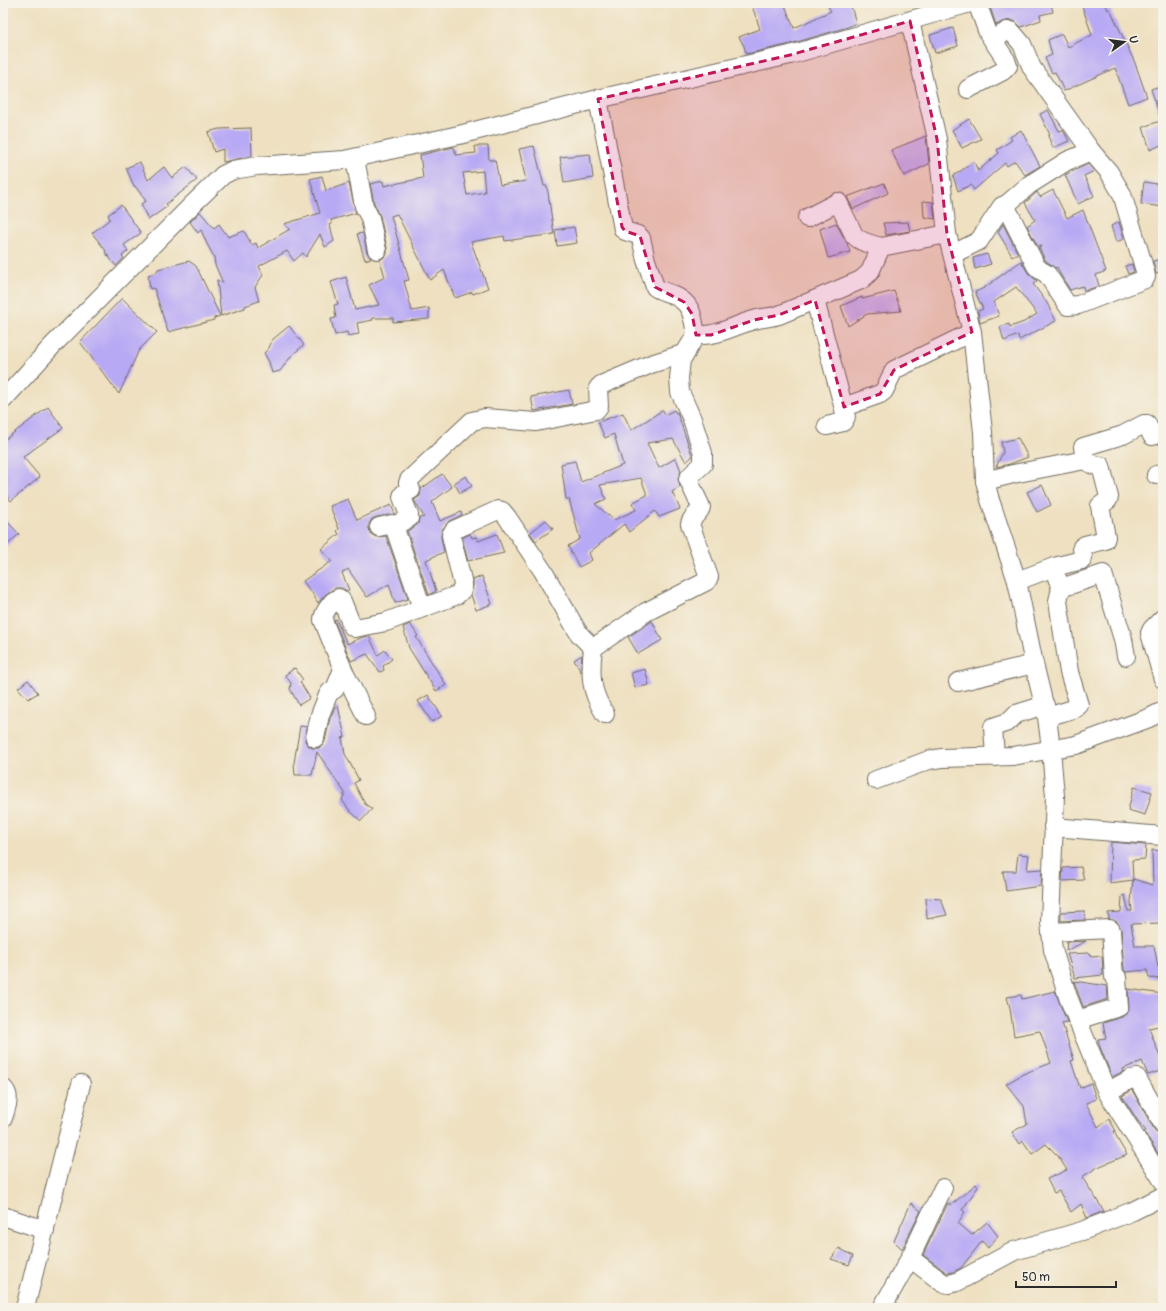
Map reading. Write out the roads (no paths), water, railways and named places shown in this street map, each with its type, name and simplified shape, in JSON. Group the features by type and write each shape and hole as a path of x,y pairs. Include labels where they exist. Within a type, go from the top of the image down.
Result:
{"street":[{"path":"3,400 53,345 194,203 223,175 233,170 248,167 355,159 790,55 970,3"},
{"path":"968,89 1003,71 1008,66 1006,60 988,33 977,3"},
{"path":"910,21 936,140 948,234 972,332 981,410 986,482 992,506 1016,581 1046,711 1051,749 1054,796 1050,923 1053,950 1068,997 1107,1092 1163,1181"},
{"path":"993,40 1008,30 1011,31 1022,44 1032,68 1091,151 1108,172 1122,194 1145,271 1145,279 1078,305 1068,306 1047,274 1036,266 1006,205"},
{"path":"593,648 646,612 708,579 708,573 690,524 690,520 700,511 701,507 688,479 703,464 704,456 692,419 680,392 679,369 681,360 696,335 692,314 689,307 680,298 655,287 646,260 641,238 638,235 623,229 598,100"},
{"path":"953,254 979,241 1002,206 1006,205 1029,185 1067,161 1091,151"},
{"path":"355,159 364,206 370,218 377,250"},
{"path":"807,218 838,202 854,235 860,241 881,247 948,234"},
{"path":"696,335 711,335 754,320 780,316 861,280 874,265 881,247"},
{"path":"814,300 844,408 845,420 827,426"},
{"path":"844,408 884,391 894,370 972,332"},
{"path":"422,608 386,526 409,518 402,497 403,494 411,490 408,480 472,421 485,418 536,422 596,410 599,406 598,388 602,385 651,364 686,353"},
{"path":"1084,460 1083,447 1123,435 1144,424 1147,424 1152,436 1163,433"},
{"path":"986,482 1013,474 1084,460 1093,465 1101,466 1109,497 1108,500 1100,506 1106,537 1105,540 1082,547 1082,560 1054,567 1016,581"},
{"path":"366,716 344,672 323,620 324,614 335,600 340,598 354,628 386,622 457,594 462,589 463,581 452,540 453,532 498,510 502,511 543,571 580,635 593,648 591,672 592,685 599,705 605,714"},
{"path":"995,757 993,727 1008,722 1016,714 1076,708 1079,705 1068,665 1058,601 1061,588 1054,567"},
{"path":"1061,588 1103,574 1123,639 1126,656"},
{"path":"1163,618 1150,633 1163,679"},
{"path":"958,682 1034,664"},
{"path":"315,738 320,715 328,695 335,689 341,674 344,672"},
{"path":"876,780 928,760 942,758 1013,756 1076,745 1149,718 1163,711"},
{"path":"1053,828 1163,836"},
{"path":"1051,932 1111,930 1114,977 1117,977 1119,1007 1077,1020"},
{"path":"1107,1092 1132,1079 1137,1078 1163,1124"},
{"path":"25,1308 81,1084"},
{"path":"3,1088 8,1095 8,1102 3,1118"},
{"path":"882,1308 910,1258 943,1188"},
{"path":"910,1258 944,1283 949,1284 957,1282 1014,1251 1082,1231 1133,1211 1163,1196"},
{"path":"3,1216 45,1230"}]}
